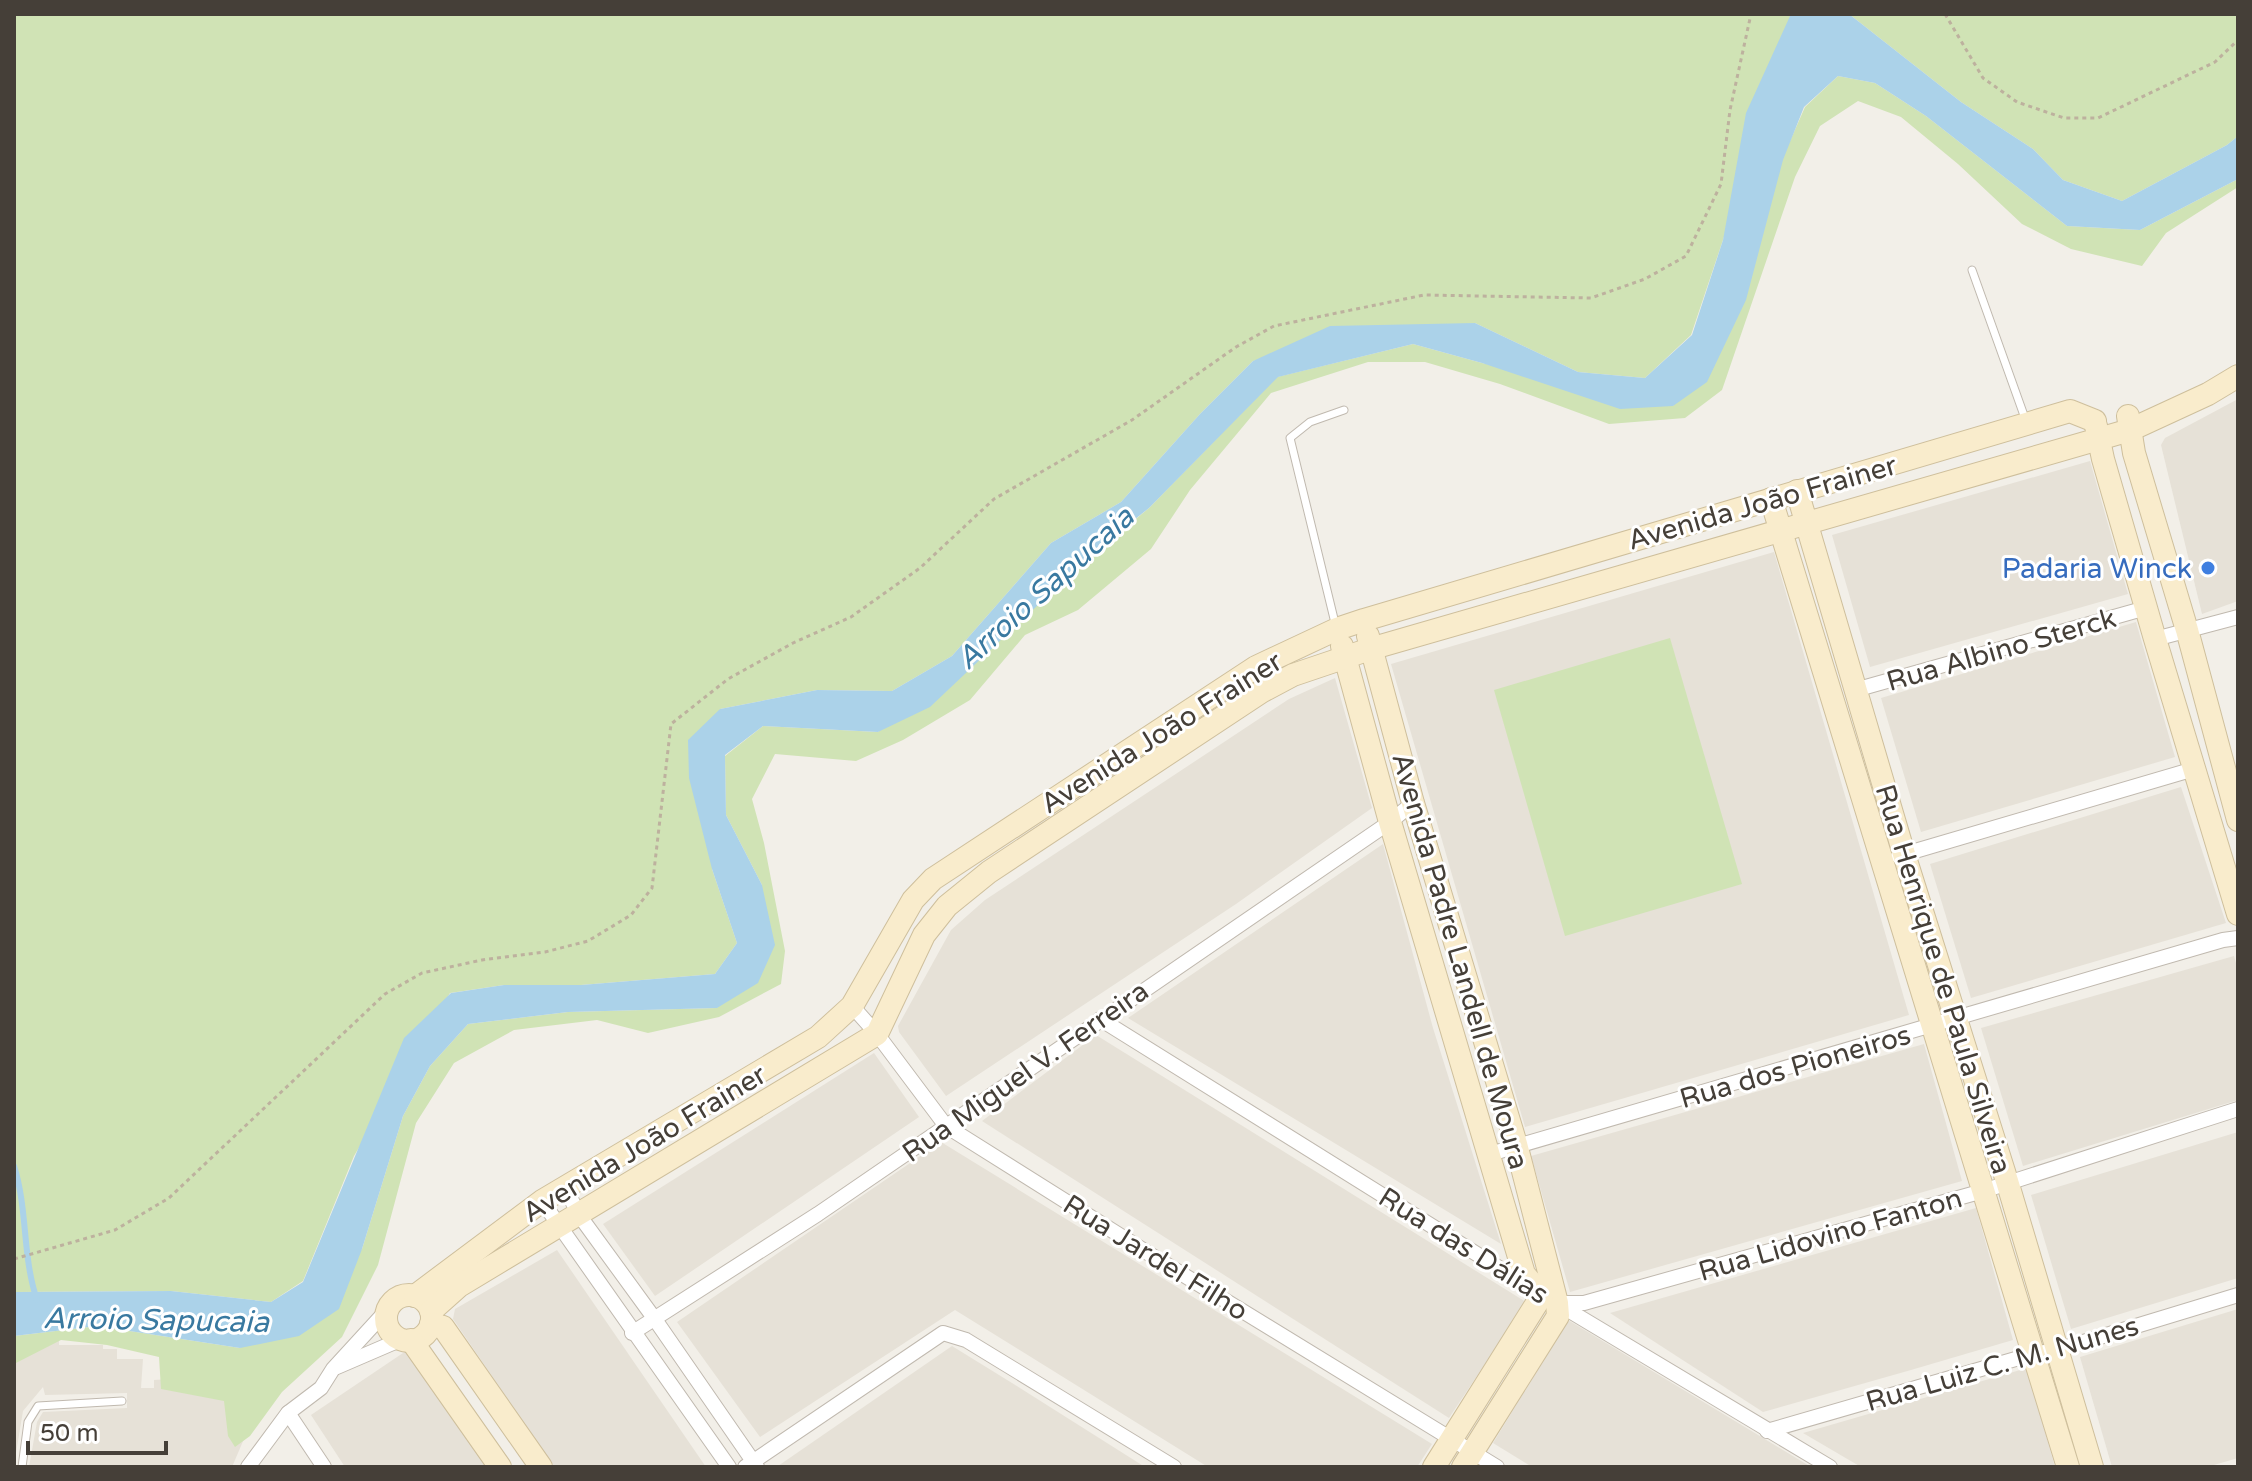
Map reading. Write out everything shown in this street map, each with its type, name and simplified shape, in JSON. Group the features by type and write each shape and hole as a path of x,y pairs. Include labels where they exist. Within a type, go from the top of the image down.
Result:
{"street":[{"path":"2238,376 2208,394 2169,411 2096,429 2238,914"},
{"name":"Avenida João Frainer","path":"426,1310 542,1201 818,1037 852,1006 913,900 933,879 1256,667 1337,629 1364,620 2027,423 2070,411 2096,429"},
{"path":"2129,422 2134,453 2187,630 2238,820"},
{"name":"Avenida João Frainer","path":"426,1310 459,1286 877,1034 924,935 947,906 989,872 1261,692 1293,675 1370,649 1781,532 2096,429"},
{"name":"Rua Henrique de Paula Silveira","path":"1797,491 1904,854 2007,1181 2092,1467"},
{"name":"Rua Henrique de Paula Silveira","path":"1771,499 2068,1467"},
{"name":"Rua Albino Sterck","path":"1855,690 2146,608"},
{"path":"2155,639 2238,617"},
{"name":"Avenida Padre Landell de Moura","path":"1364,620 1413,803 1516,1144 1550,1299"},
{"name":"Avenida Padre Landell de Moura","path":"1337,629 1390,822 1524,1274 1550,1299"},
{"path":"1882,860 2194,769"},
{"name":"Rua Miguel V. Ferreira","path":"632,1333 818,1214 1390,822 1413,803"},
{"path":"1900,922 1924,914"},
{"name":"Rua dos Pioneiros","path":"1490,1154 2238,938"},
{"name":"Rua Jardel Filho","path":"852,1006 877,1034 946,1126 1451,1438 1467,1460 1497,1467"},
{"name":"Rua das Dálias","path":"1100,1019 1550,1299 1830,1467"},
{"name":"Rua Lidovino Fanton","path":"1550,1299 1584,1303 1983,1191 2238,1109"},
{"path":"565,1187 579,1215 654,1318 752,1465 943,1333 966,1340 1174,1467"},
{"path":"542,1201 729,1467"},
{"name":"Rua Luiz C. M. Nunes","path":"1767,1431 2033,1354 2057,1350 2238,1295"},
{"path":"248,1467 288,1413 321,1388 333,1369 398,1298 426,1310 443,1327 541,1467"},
{"path":"1434,1467 1451,1438 1550,1299 1558,1316 1467,1460"},
{"path":"388,1309 389,1328 406,1340 500,1467"},
{"path":"333,1369 424,1335 426,1310"},
{"path":"288,1413 324,1467"}],"lane":[{"path":"1972,270 2027,423"},
{"path":"1337,629 1290,438 1310,422 1344,410"},
{"path":"22,1467 28,1422 38,1406 122,1401"}],"path":[{"path":"14,1259 115,1230 169,1198 385,994 422,973 482,960 545,952 588,941 631,915 652,888 671,724 728,679 793,643 851,617 920,568 994,499 1132,420 1236,347 1274,326 1424,295 1591,298 1645,279 1686,256 1721,184 1730,110 1751,14"},
{"path":"1945,14 1983,78 2017,102 2064,118 2098,118 2215,62 2238,40"}],"shaded area":[{"path":"2238,399 2238,601 2202,614 2161,445 2165,438"},
{"path":"2090,461 2128,594 1870,667 1832,535"},
{"path":"1774,552 1909,1015 1525,1127 1391,664"},
{"path":"2136,622 2175,757 1921,832 1881,698"},
{"path":"1335,678 1372,808 1236,904 946,1096 899,1032 898,1026 951,930 985,900 1289,699"},
{"path":"2181,787 2226,923 1971,998 1930,864"},
{"path":"1383,844 1433,1028 1501,1244 1128,1018"},
{"path":"2234,956 2238,970 2238,1100 2023,1166 1981,1028"},
{"path":"1096,1035 1526,1302 1449,1418 982,1121"},
{"path":"1924,1044 1962,1181 1570,1292 1531,1156"},
{"path":"874,1053 919,1117 655,1296 603,1224"},
{"path":"2238,1132 2238,1278 2071,1329 2031,1195"},
{"path":"941,1142 1432,1444 1417,1467 1208,1467 955,1310 760,1437 677,1322"},
{"path":"1976,1208 2013,1340 1911,1370 1763,1412 1610,1313"},
{"path":"557,1250 706,1467 554,1467 453,1319 455,1309"},
{"path":"2238,1309 2238,1458 2207,1467 2112,1467 2080,1357"},
{"path":"1568,1320 1811,1467 1532,1467 1493,1443"},
{"path":"59,1335 59,1345 103,1345 103,1349 117,1349 117,1359 143,1359 141,1388 154,1388 154,1380 169,1379 258,1406 232,1467 29,1467 37,1422 43,1412 127,1408 127,1393 45,1395 43,1387 23,1411 14,1465 14,1336"},
{"path":"952,1346 1012,1383 1145,1467 778,1466"},
{"path":"406,1351 486,1467 345,1467 311,1415"},
{"path":"2027,1368 2055,1467 1861,1467 1803,1433"}],"green space":[{"path":"14,14 1803,14 1790,17 1691,335 1645,378 1578,372 1475,323 1253,361 1200,414 1121,502 1051,543 952,656 892,691 817,690 720,709 712,869 737,943 715,974 581,985 504,985 450,993 354,1156 303,1281 271,1302 171,1291 14,1292"},
{"path":"1849,14 2238,14 2238,136 2227,145 2122,201 2063,180 2033,149 1961,102"},
{"path":"1838,76 1875,83 1926,116 2067,226 2140,230 2238,179 2238,187 2166,233 2142,266 2071,249 2022,224 1958,164 1901,117 1858,101 1820,126 1795,177 1722,390 1685,418 1609,424 1500,384 1425,362 1368,362 1271,393 1190,490 1151,549 1078,610 1025,635 970,700 903,740 856,761 775,754 752,799 785,951 781,984 719,1017 648,1033 597,1020 514,1030 454,1063 416,1123 378,1265 342,1337 282,1392 250,1436 235,1447 228,1436 224,1401 161,1389 159,1357 107,1345 61,1340 14,1364 14,1336 97,1326 240,1348 362,1249 403,1116 430,1066 468,1024 568,1012 717,1008 762,885 726,815 725,756 763,726 878,732 1149,508 1277,377 1413,344 1482,363 1673,406 1805,107"},
{"path":"1670,638 1742,884 1565,936 1494,690"}],"water":[{"name":"Arroio Sapucaia","path":"1849,14 1961,102 2033,149 2063,180 2122,201 2227,145 2238,136 2238,179 2140,230 2067,226 1926,116 1875,83 1838,76 1804,107 1783,160 1746,300 1707,382 1673,406 1620,409 1482,363 1413,344 1278,377 1149,508 1095,551 930,707 878,732 763,726 725,755 726,815 762,885 775,945 758,983 717,1008 568,1012 468,1024 430,1066 403,1116 362,1249 339,1309 299,1336 240,1348 97,1326 14,1336 14,1292 171,1291 271,1302 303,1282 404,1038 451,993 504,985 581,985 715,974 737,943 712,869 689,778 688,740 720,709 817,690 892,691 952,656 1051,543 1121,502 1200,414 1253,361 1330,326 1475,323 1578,372 1645,378 1692,335 1723,240 1746,113 1790,16"}],"waterway":[{"name":"Arroio Sapucaia","path":"14,1166 37,1300"}],"place":[{"name":"Padaria Winck","path":"2208,568"}]}
